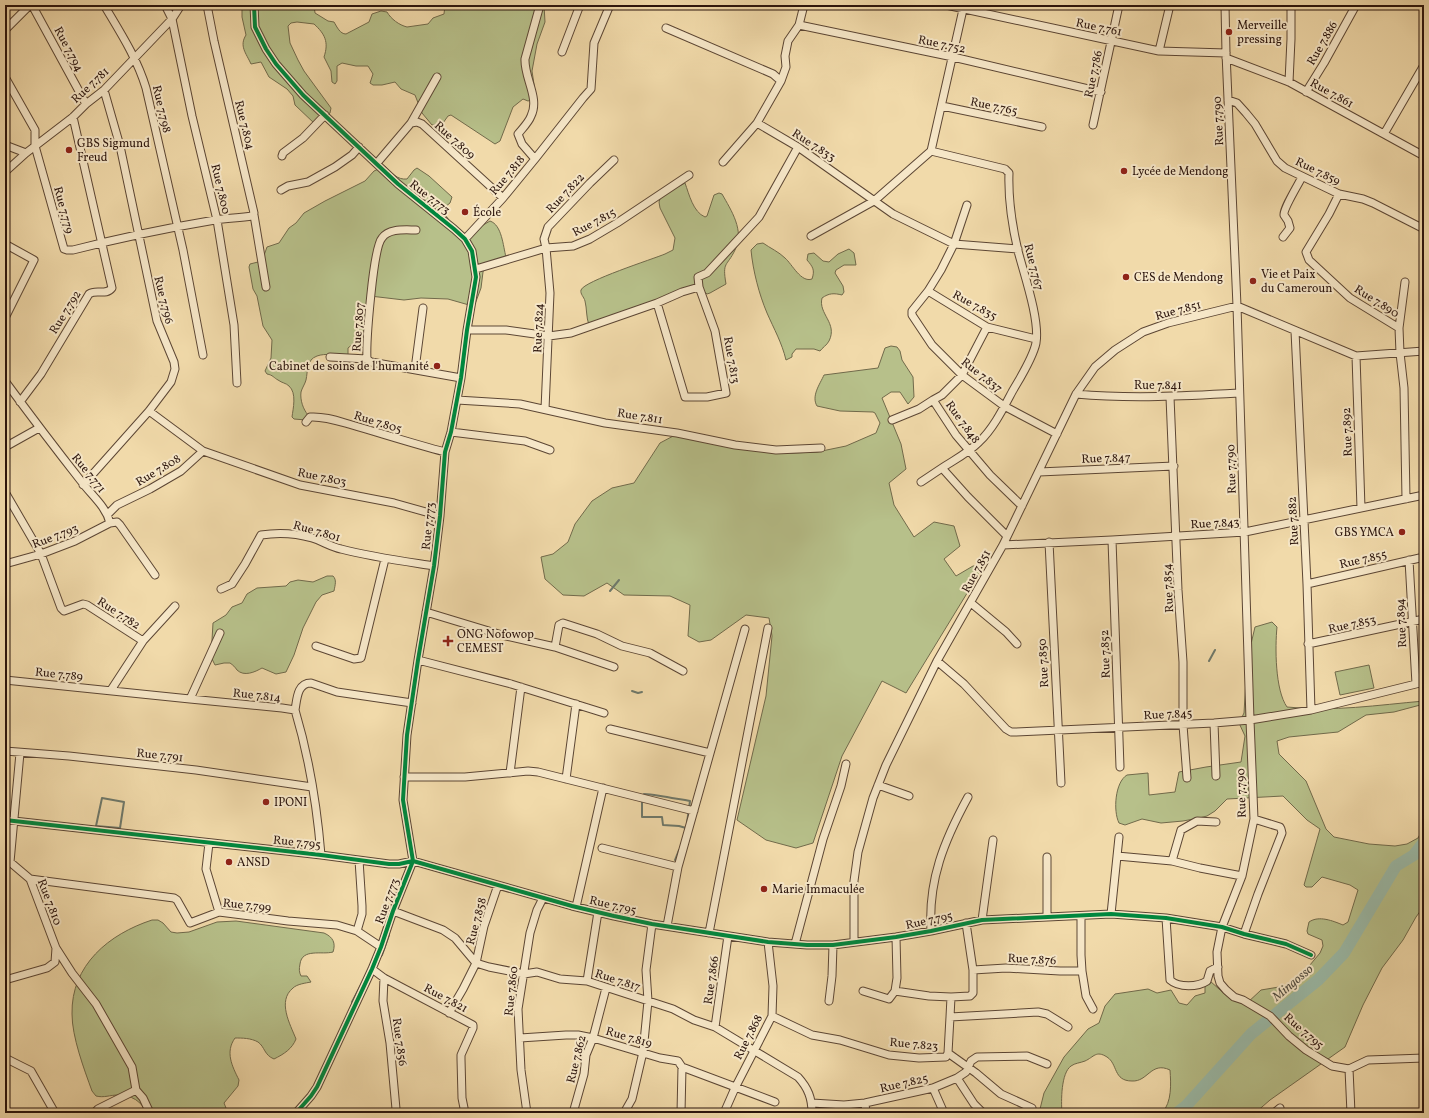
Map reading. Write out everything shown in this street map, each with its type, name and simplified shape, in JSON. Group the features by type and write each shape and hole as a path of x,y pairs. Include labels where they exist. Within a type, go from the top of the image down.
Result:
{"street":[{"path":"5,30 31,5"},
{"name":"Rue 7.794","path":"31,5 86,104"},
{"name":"Rue 7.798","path":"104,5 140,69 146,88 183,250 203,355"},
{"name":"Rue 7.800","path":"165,5 172,19 192,116 217,220 234,325 237,383"},
{"name":"Rue 7.781","path":"5,172 26,153 104,90 172,19 181,5"},
{"name":"Rue 7.804","path":"207,5 214,41 245,170 266,287"},
{"name":"Rue 7.773","path":"254,5 255,27 266,50 276,64 303,95 398,184 465,239 472,251 476,269 476,277 466,330 461,378 451,432 445,452 434,566 407,735 404,777 404,809 413,861 393,911 381,947 317,1087 296,1113"},
{"name":"Rue 7.818","path":"465,239 503,198 535,159 522,144 518,134 532,116 533,111 533,99 525,67 525,60 540,5"},
{"path":"562,52 580,5"},
{"path":"535,159 591,89 594,43 610,5"},
{"path":"723,162 756,123 781,81 786,67 785,56 788,41 799,25 804,5"},
{"name":"Rue 7.761","path":"946,5 964,7 1159,51 1226,56"},
{"name":"Rue 7.786","path":"1093,125 1119,5"},
{"path":"1159,51 1170,5"},
{"name":"Rue 7.790","path":"1222,927 1242,876 1254,819 1237,306 1225,5"},
{"path":"1289,82 1291,5"},
{"name":"Rue 7.886","path":"1306,92 1356,5"},
{"path":"811,236 874,201 931,151 964,7"},
{"name":"Rue 7.752","path":"799,25 953,57 1100,92"},
{"path":"666,28 766,70 781,81"},
{"name":"Rue 7.861","path":"1226,56 1289,82 1424,156"},
{"path":"1384,134 1424,65"},
{"name":"Rue 7.779","path":"5,76 35,130 35,146 64,249 73,250 138,234 217,220"},
{"path":"376,163 412,123 438,77"},
{"name":"Rue 7.796","path":"84,485 149,411 171,382 175,369 174,362 156,321 120,146 104,90"},
{"name":"Rue 7.859","path":"1228,100 1237,103 1255,124 1277,161 1285,168 1339,194 1363,199 1373,203 1424,229"},
{"name":"Rue 7.765","path":"942,106 1042,127"},
{"path":"282,156 283,153 303,138 325,115"},
{"path":"72,117 102,243"},
{"name":"Rue 7.809","path":"412,123 417,122 422,124 503,198"},
{"name":"Rue 7.833","path":"756,123 798,147 893,214 954,244 1018,249"},
{"path":"5,145 26,153"},
{"path":"281,190 288,186 308,182 335,167 352,155 360,147"},
{"path":"466,330 506,330 549,336 571,333 699,287 698,278 707,273 759,217 798,147"},
{"name":"Rue 7.767","path":"920,482 969,450 979,442 991,428 1031,356 1036,343 1036,322 1010,210 1009,173 1005,169 931,151"},
{"name":"Rue 7.822","path":"546,248 544,239 548,227 614,160"},
{"name":"Rue 7.815","path":"476,269 546,248 573,246 617,223 689,175"},
{"path":"1283,237 1290,228 1284,215 1284,209 1294,194 1302,177"},
{"name":"Rue 7.890","path":"1339,194 1306,252 1307,258 1350,298 1399,328 1404,388 1406,499"},
{"path":"928,291 954,244 967,205"},
{"path":"217,220 254,215"},
{"name":"Rue 7.807","path":"416,230 396,230 390,232 382,237 378,244 373,281 367,359 371,362 461,378"},
{"name":"Rue 7.792","path":"20,402 41,374 88,294 93,292 107,292 112,288 102,243"},
{"path":"5,244 34,260 33,265 5,318"},
{"name":"Rue 7.824","path":"545,409 550,293 546,248"},
{"path":"1399,328 1405,282"},
{"name":"Rue 7.813","path":"657,302 685,397 706,397 726,393 716,331 699,287"},
{"name":"Rue 7.837","path":"928,291 912,313 932,345 962,375 1004,406 1057,434"},
{"name":"Rue 7.835","path":"928,291 987,327 1036,339"},
{"path":"1237,306 1356,356 1424,351"},
{"name":"Rue 7.851","path":"854,942 854,881 856,865 864,827 886,765 937,661 1003,544 1076,394 1095,367 1115,350 1143,332 1168,323 1237,306"},
{"path":"415,369 423,308"},
{"name":"Rue 7.848","path":"987,327 962,375 942,394 933,400 956,435 990,475 1022,506"},
{"name":"Rue 7.882","path":"1295,331 1307,584 1311,710"},
{"name":"Rue 7.892","path":"1356,356 1361,508"},
{"path":"330,357 367,359"},
{"name":"Rue 7.771","path":"5,381 39,428 108,514 110,523"},
{"name":"Rue 7.841","path":"1076,394 1096,396 1170,396 1239,393"},
{"name":"Rue 7.854","path":"1170,396 1182,655 1183,725 1187,778"},
{"name":"Rue 7.811","path":"457,400 509,403 605,422 677,433 735,445 776,450 821,448"},
{"path":"892,420 919,409 933,400"},
{"name":"Rue 7.808","path":"108,514 117,505 150,489 181,471 202,451 149,411"},
{"name":"Rue 7.805","path":"306,422 310,417 326,418 445,452"},
{"path":"5,446 39,428"},
{"path":"451,432 518,440 550,450"},
{"name":"Rue 7.803","path":"202,451 300,485 394,503 440,516"},
{"name":"Rue 7.847","path":"1039,472 1174,466"},
{"path":"942,468 968,497 1007,536"},
{"name":"Rue 7.782","path":"5,492 41,554 61,608 64,611 68,611 83,604 87,605 143,641 111,690"},
{"name":"Rue 7.843","path":"1003,544 1112,540 1245,532 1424,495"},
{"path":"110,523 116,522 120,525 156,575"},
{"name":"Rue 7.793","path":"5,564 41,554 74,541 110,523"},
{"name":"Rue 7.801","path":"221,589 232,584 261,535 267,534 288,533 312,538 338,548 385,559 434,566"},
{"name":"Rue 7.852","path":"1112,540 1120,767"},
{"name":"Rue 7.850","path":"1049,542 1061,783"},
{"name":"Rue 7.855","path":"1307,584 1424,557"},
{"path":"316,646 354,659 360,658 385,559"},
{"name":"Rue 7.894","path":"1409,560 1416,684"},
{"path":"971,603 1006,632 1017,644"},
{"path":"143,641 175,606"},
{"path":"426,612 502,635 555,647 614,667"},
{"name":"Rue 7.853","path":"1308,644 1424,619"},
{"path":"555,647 559,625 563,624 597,634 622,646 650,653 683,671"},
{"path":"709,933 768,628"},
{"path":"667,926 678,867 745,629"},
{"path":"190,699 220,633"},
{"path":"418,660 521,687 604,713"},
{"name":"Rue 7.845","path":"937,661 964,684 1006,729 1011,732 1183,725 1250,720 1311,710 1424,682"},
{"name":"Rue 7.789","path":"5,680 190,699"},
{"path":"295,710 300,688 303,684 307,683 337,692 412,703"},
{"path":"510,773 521,687"},
{"name":"Rue 7.814","path":"190,699 295,710 312,787 321,855"},
{"path":"566,779 576,704"},
{"path":"1214,723 1216,776"},
{"path":"610,729 710,753"},
{"name":"Rue 7.791","path":"5,751 69,756 196,770 312,787"},
{"name":"Rue 7.810","path":"20,753 7,861 30,879 56,948 72,973 96,1004 129,1061 132,1067 136,1090"},
{"path":"795,944 822,839 841,786 846,764"},
{"path":"404,777 465,777 528,771 538,772 694,812"},
{"path":"878,785 909,796"},
{"path":"576,907 603,788"},
{"path":"930,931 932,893 936,868 951,828 968,797"},
{"path":"1244,934 1282,833 1280,827 1254,819"},
{"name":"Rue 7.795","path":"5,820 321,855 389,864 399,864 413,861 576,907 652,924 768,942 833,945 896,937 982,920 1047,916 1111,914 1166,918 1222,927 1217,952 1218,976 1220,983 1230,994 1270,1016 1289,1036 1306,1050 1326,1063 1349,1069"},
{"path":"1172,861 1181,830 1197,821 1216,822"},
{"path":"1111,914 1119,837"},
{"path":"982,920 994,840"},
{"path":"209,843 206,869 219,912"},
{"path":"602,848 678,867"},
{"path":"1117,856 1172,861 1242,876"},
{"path":"1047,857 1047,916"},
{"path":"357,932 362,914 359,860"},
{"name":"Rue 7.799","path":"30,879 174,898 177,900 190,923 219,912 348,927 381,947"},
{"name":"Rue 7.858","path":"449,1013 476,963 484,926 498,885"},
{"name":"Rue 7.860","path":"527,1113 522,1082 518,1009 530,933 537,910 543,898"},
{"path":"393,911 443,930 454,938 476,963"},
{"path":"587,981 598,912"},
{"path":"1082,916 1080,955 1086,996 1093,1009"},
{"path":"1166,918 1169,978 1173,982 1191,985 1206,982 1210,971 1218,967"},
{"path":"895,991 929,996 970,996 973,993 973,970 966,923"},
{"path":"624,1113 632,1099 643,1052 648,1001 646,970 652,924"},
{"path":"1222,927 1286,944 1311,955"},
{"name":"Rue 7.866","path":"715,1027 728,936"},
{"path":"863,991 889,999 895,991 897,978 896,937"},
{"name":"Rue 7.868","path":"724,1113 753,1051 772,1016 773,986 768,942"},
{"path":"829,1001 832,976 833,945"},
{"path":"5,980 47,968 56,962 56,948"},
{"name":"Rue 7.817","path":"476,963 489,968 524,974 538,972 560,979 587,981 673,1009 694,1020 715,1027 798,1078 808,1090 812,1103 812,1113"},
{"name":"Rue 7.821","path":"372,968 384,978 473,1026 461,1059 462,1098 465,1113"},
{"name":"Rue 7.876","path":"973,970 1006,968 1060,972 1082,971"},
{"name":"Rue 7.856","path":"384,978 383,1001 390,1044 396,1109"},
{"name":"Rue 7.862","path":"573,1113 584,1074 586,1055 593,1038 606,988"},
{"name":"Rue 7.823","path":"772,1016 812,1035 840,1040 890,1055 919,1058 943,1058 946,1057 948,1053 951,997"},
{"path":"950,1017 1038,1012 1047,1014 1068,1027"},
{"name":"Rue 7.819","path":"520,1038 566,1035 593,1038 666,1059 678,1061 682,1067 776,1102"},
{"path":"948,1053 1001,1094 1032,1108"},
{"path":"983,1113 974,1104 957,1078 966,1072 971,1061 977,1057 1027,1056 1047,1064"},
{"path":"5,1058 31,1071 55,1113"},
{"path":"1351,1113 1349,1069 1368,1060 1424,1058"},
{"path":"681,1113 682,1067"},
{"name":"Rue 7.825","path":"812,1103 844,1105 865,1103 932,1088 957,1078"},
{"path":"932,1088 944,1113"},
{"path":"94,1113 98,1109 136,1090 143,1098 150,1113"},
{"path":"865,1103 866,1113"}],"green space":[{"path":"242,5 314,5 315,13 328,21 334,22 340,32 346,34 369,22 372,14 381,11 387,12 401,25 407,27 428,24 433,18 444,14 445,5 544,5 545,22 537,44 532,71 535,91 531,100 528,101 523,99 513,107 500,141 495,144 451,115 448,116 443,123 432,125 422,113 415,95 401,89 395,82 382,85 373,85 370,83 373,74 368,66 356,66 342,63 337,66 337,81 335,84 332,82 331,71 324,57 326,43 321,31 314,24 297,22 291,23 288,26 290,43 298,60 304,71 331,108 330,113 315,124 295,105 293,96 287,89 269,77 261,62 251,64 243,46 246,35 242,17"},
{"path":"385,166 395,176 403,179 407,179 417,168 429,176 452,197 450,203 445,207 444,213 451,223 466,235 490,221 494,223 500,231 506,257 486,263 481,288 475,304 469,305 448,299 421,298 404,300 370,296 368,319 363,340 354,343 348,348 348,354 346,356 331,354 317,356 311,360 308,366 306,380 301,390 302,404 308,415 306,420 294,419 292,417 294,397 291,389 287,384 267,374 265,371 271,358 272,340 263,326 257,296 253,289 249,267 250,264 262,261 267,247 279,243 289,228 296,223 304,213 365,181 374,171"},
{"path":"685,183 694,207 701,215 705,217 707,216 714,195 719,193 722,194 736,221 738,228 738,243 725,268 726,284 707,294 702,290 683,291 589,325 585,301 581,291 585,286 620,270 673,250 675,238 660,208 659,202 661,196"},
{"path":"763,243 783,256 800,276 808,279 812,279 813,271 807,260 808,254 814,253 823,261 829,262 838,254 849,249 854,253 856,265 844,265 836,270 835,273 843,286 844,292 842,295 832,294 822,298 823,309 830,324 831,335 828,342 820,351 814,349 796,349 792,354 792,357 786,360 761,298 753,266 751,250 757,244"},
{"path":"891,346 897,347 900,351 902,360 913,377 914,397 908,404 900,392 891,392 882,398 901,444 906,469 889,483 894,505 914,537 934,522 954,526 960,546 944,559 956,576 973,566 976,566 980,572 906,693 882,681 842,756 813,843 796,848 766,840 737,820 766,696 772,636 769,618 746,615 711,640 699,642 688,636 690,605 670,596 624,595 607,583 584,596 563,595 545,579 541,557 553,554 568,542 575,524 592,501 612,488 634,483 660,443 677,434 792,453 817,452 846,446 876,433 880,423 875,413 840,411 817,406 815,398 818,386 824,375 878,368 885,348"},
{"path":"327,576 333,576 335,579 334,591 322,595 316,602 303,628 294,655 286,672 276,674 262,668 253,672 243,673 237,670 230,663 215,665 211,657 213,623 226,615 232,607 242,603 247,594 257,588 286,586 290,582 298,580 313,582"},
{"path":"1272,622 1277,627 1276,657 1278,679 1283,700 1287,707 1321,709 1424,701 1424,704 1394,712 1366,715 1338,732 1289,737 1277,741 1279,754 1306,781 1326,829 1334,837 1369,844 1395,846 1407,844 1418,838 1424,827 1424,906 1403,940 1382,968 1363,1005 1345,1047 1270,1100 1255,1113 1162,1113 1168,1104 1171,1087 1170,1070 1158,1068 1137,1080 1126,1080 1119,1075 1107,1057 1098,1054 1071,1066 1068,1070 1063,1081 1062,1088 1062,1113 1039,1113 1044,1093 1064,1057 1088,1029 1099,1023 1105,1006 1115,994 1148,989 1157,993 1171,990 1179,1003 1187,1005 1195,996 1205,993 1205,983 1210,981 1228,997 1246,1004 1261,990 1294,983 1320,953 1323,946 1322,940 1308,934 1307,931 1309,922 1322,919 1330,920 1343,925 1348,922 1358,890 1350,885 1322,877 1312,887 1306,887 1304,885 1320,829 1307,820 1283,796 1227,799 1215,811 1207,816 1183,821 1161,823 1142,819 1125,825 1119,823 1117,818 1116,797 1120,784 1127,775 1148,773 1149,795 1175,792 1179,772 1241,762 1245,736 1239,723 1244,713 1247,661 1255,627"},
{"path":"1369,665 1374,688 1340,695 1335,672"},
{"path":"152,920 158,920 171,932 177,933 189,932 217,922 236,921 324,933 330,936 334,943 333,952 308,954 302,959 299,967 300,975 307,976 311,982 295,987 288,993 286,999 286,1013 296,1039 290,1048 274,1059 266,1053 258,1042 244,1038 235,1038 230,1048 230,1054 234,1070 239,1080 238,1086 224,1103 228,1113 146,1113 142,1105 132,1098 118,1095 99,1097 92,1091 74,1033 72,1014 73,996 78,981 86,966 108,943 136,926"}],"waterway":[{"path":"5,110 8,107"},
{"path":"610,591 619,580"},
{"path":"1209,661 1215,650"},
{"path":"632,691 638,693 642,692"},
{"path":"642,796 644,794 650,794 690,801 687,823"},
{"path":"102,798 124,802 120,828 96,826 102,798"},
{"path":"642,800 642,817 662,817 663,825 686,828"},
{"name":"Mingosso","path":"1177,1113 1186,1106 1251,1034 1318,980 1344,953 1396,866 1414,855 1424,842"},
{"path":"675,860 679,850"},
{"path":"381,956 389,935"},
{"path":"352,1002 362,983"}],"cycle path":[{"path":"254,5 255,27 266,49 276,64 303,95 398,184 465,239 472,251 476,277 461,378 451,432 445,452 434,566 407,735 403,800 413,861 372,969 317,1087 296,1113"},
{"path":"5,820 321,855 389,864 399,864 413,861 572,906 614,916 652,924 768,942 833,945 896,937 982,920 1111,914 1166,918 1222,927 1286,944 1311,955"}],"place":[{"name":"Merveille pressing","path":"1229,32"},
{"name":"GBS Sigmund Freud","path":"69,150"},
{"name":"Lycée de Mendong","path":"1124,171"},
{"name":"École","path":"465,212"},
{"name":"CES de Mendong","path":"1126,277"},
{"name":"Vie et Paix du Cameroun","path":"1253,281"},
{"name":"Cabinet de soins de l'humanité","path":"437,366"},
{"name":"GBS YMCA","path":"1402,532"},
{"name":"ONG Nofowop CEMEST","path":"448,641"},
{"name":"IPONI","path":"266,802"},
{"name":"ANSD","path":"229,862"},
{"name":"Marie Immaculée","path":"764,889"}]}
